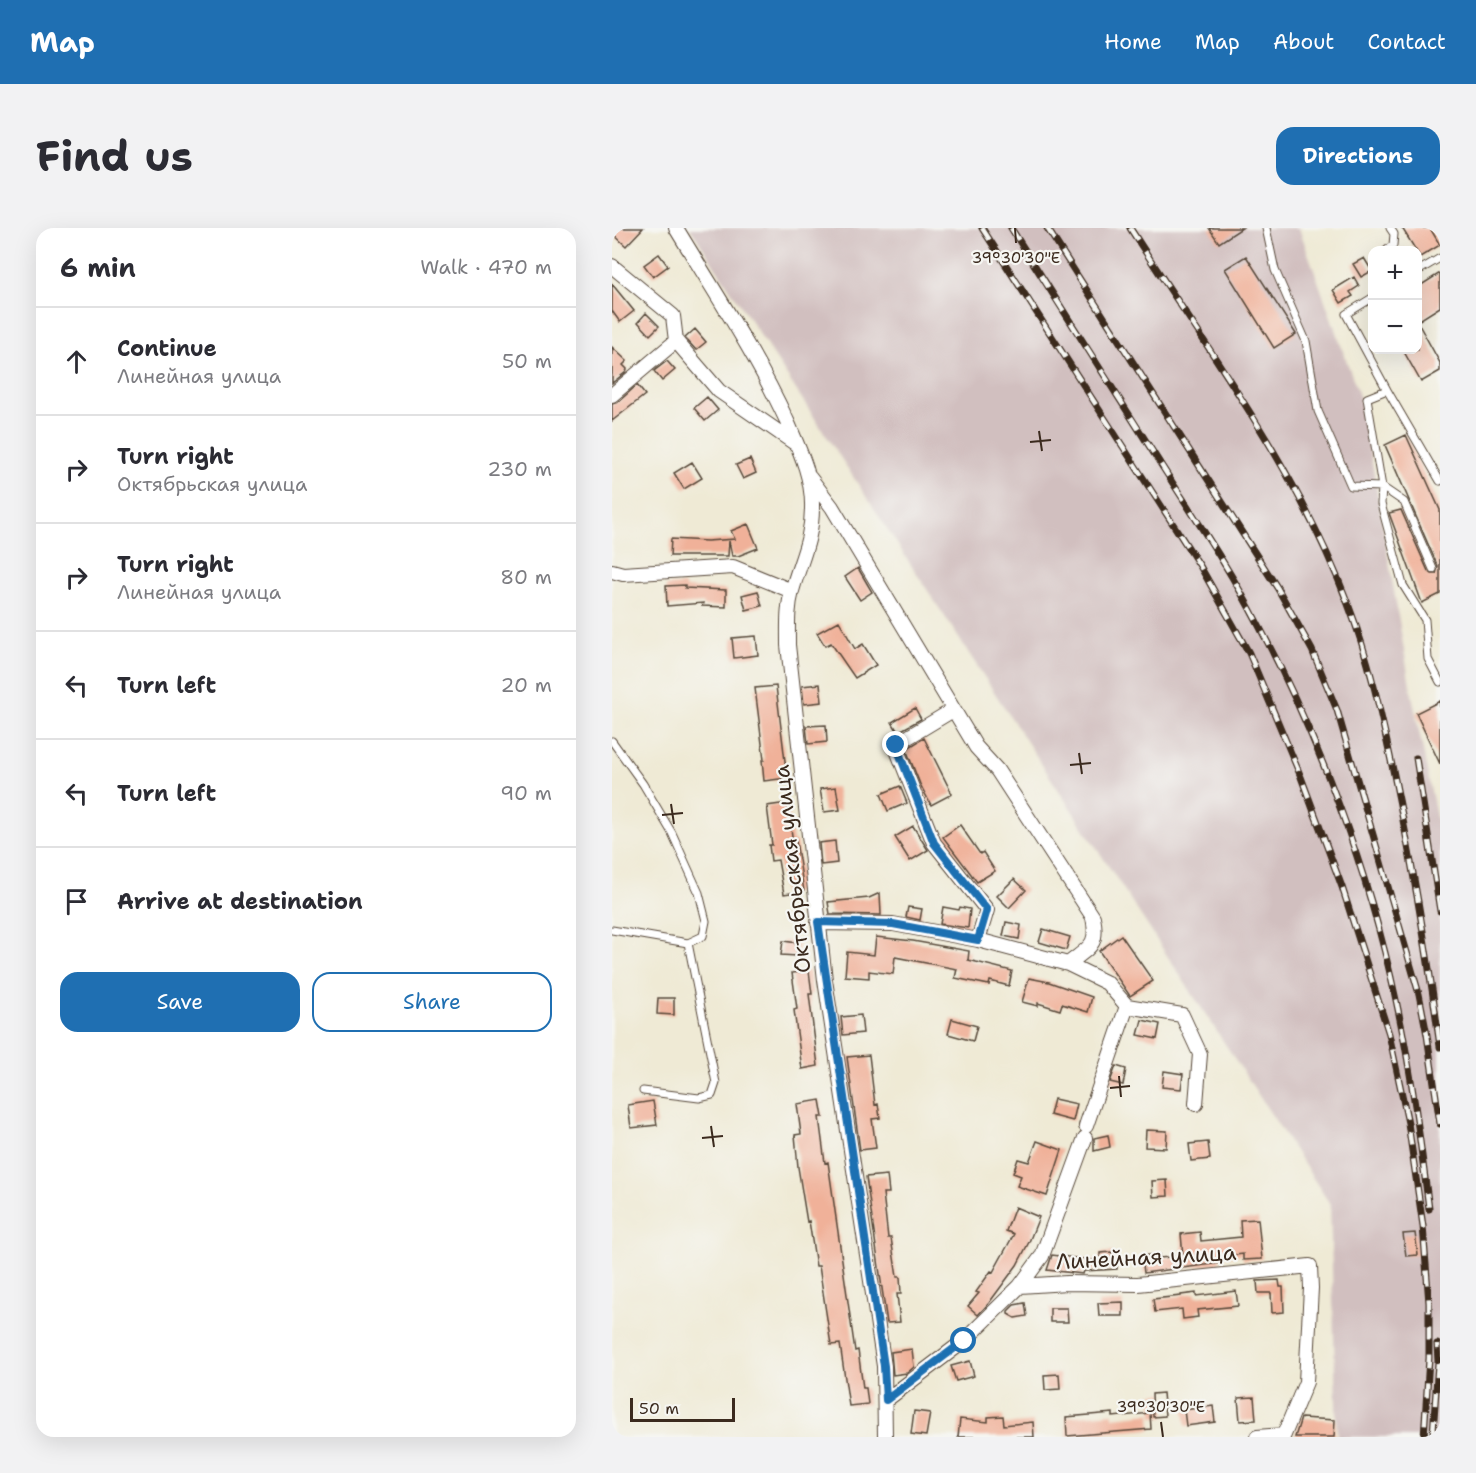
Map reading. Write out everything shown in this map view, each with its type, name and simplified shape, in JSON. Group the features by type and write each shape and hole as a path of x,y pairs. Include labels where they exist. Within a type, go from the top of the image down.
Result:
{"street":[{"path":"675,228 770,384 798,445 809,476 832,507 976,747 997,770 1093,917 1097,934 1091,946 1068,964"},
{"path":"612,266 673,316 675,341 719,391 798,445"},
{"path":"612,396 675,341"},
{"name":"Октябрьская улица","path":"809,476 812,506 810,535 792,591 788,617 788,645 825,980 884,1366 887,1437"},
{"path":"612,571 623,574 734,567 792,591"},
{"path":"953,710 896,745 934,843 987,910 978,940"},
{"path":"818,922 893,924 978,940 1068,964 1107,983 1127,1006 1182,1015 1200,1054 1197,1104"},
{"name":"Линейная улица","path":"886,1400 964,1341 1020,1286 1042,1256 1127,1006"},
{"name":"Линейная улица","path":"1020,1286 1067,1283 1138,1284 1310,1266 1306,1382 1283,1436"},
{"path":"1257,1437 1283,1436"}],"lane":[{"path":"1266,228 1275,270 1306,341 1318,411 1351,486 1382,487 1404,502 1433,569"},
{"path":"1390,228 1394,234 1393,246"},
{"path":"1422,269 1440,258"},
{"path":"1369,300 1346,314 1440,481"},
{"path":"1387,390 1367,398 1382,487 1381,504 1403,585 1425,620 1428,659 1440,682"},
{"path":"612,741 643,784 672,833 699,893 706,921 703,936 688,943 612,930"},
{"path":"643,1091 699,1098 712,1095 716,1083 688,943"}],"shaded area":[{"path":"690,228 1299,228 1362,404 1410,685 1440,836 1440,1437 1337,1437 1330,1204"}],"building":[{"path":"612,228 643,228 626,246 612,233"},
{"path":"1209,228 1242,228 1219,243"},
{"path":"1402,228 1430,228 1440,245 1422,256 1422,246 1413,246"},
{"path":"659,254 668,266 653,277 644,265"},
{"path":"1246,256 1296,334 1274,348 1225,269"},
{"path":"1364,258 1368,264 1368,273 1361,277 1353,264"},
{"path":"1440,273 1440,307 1422,318 1422,300 1422,284"},
{"path":"1354,277 1359,286 1350,292 1353,296 1341,303 1333,290"},
{"path":"612,284 634,311 620,322 612,311"},
{"path":"646,313 659,326 650,335 638,322"},
{"path":"695,329 706,342 696,350 685,338"},
{"path":"1422,330 1440,363 1440,371 1421,382 1405,354 1422,354"},
{"path":"612,347 627,361 623,365 627,369 612,383"},
{"path":"667,361 675,370 662,381 654,371"},
{"path":"637,385 645,395 612,421 612,404 618,402"},
{"path":"707,397 718,410 705,421 694,408"},
{"path":"1406,435 1440,510 1440,594 1422,603 1389,513 1401,510 1428,571 1436,574 1438,567 1385,445"},
{"path":"750,459 756,473 743,479 736,465"},
{"path":"692,462 702,478 684,489 674,473"},
{"path":"748,524 758,548 732,556 729,541 728,556 670,556 671,539 707,541 735,539 731,531"},
{"path":"858,568 872,592 860,600 845,577"},
{"path":"685,585 685,588 726,590 726,607 702,606 703,603 667,606 666,586"},
{"path":"758,591 762,606 746,610 742,595"},
{"path":"839,621 855,649 863,644 876,665 855,678 831,643 825,646 817,633"},
{"path":"756,636 758,655 734,658 732,638"},
{"path":"820,684 822,702 804,704 802,686"},
{"path":"776,686 787,778 764,781 762,760 764,760 755,688"},
{"path":"1440,701 1440,764 1416,713"},
{"path":"915,708 921,719 898,732 892,722"},
{"path":"826,725 827,742 808,744 806,726"},
{"path":"924,738 952,794 931,805 906,749"},
{"path":"900,786 907,803 888,811 881,794"},
{"path":"836,787 840,810 824,812 820,789"},
{"path":"787,803 804,891 784,894 778,860 771,861 769,845 772,845 767,806"},
{"path":"960,825 980,854 983,852 995,871 977,882 943,837"},
{"path":"913,826 928,850 910,861 895,837"},
{"path":"835,841 837,863 821,865 819,843"},
{"path":"1014,879 1026,890 1009,908 997,896"},
{"path":"880,893 881,915 830,914 828,902 869,898"},
{"path":"908,907 922,909 920,920 906,917"},
{"path":"943,907 959,910 960,907 970,909 968,928 940,924"},
{"path":"1006,922 1021,925 1019,939 1003,936"},
{"path":"1043,929 1070,937 1066,950 1039,942"},
{"path":"1121,935 1153,981 1130,996 1099,951"},
{"path":"876,937 969,951 968,960 1012,971 1009,986 990,981 989,985 955,978 957,969 895,957 893,974 869,971 869,978 845,976 847,952 874,955"},
{"path":"783,941 798,943 797,956 781,955"},
{"path":"809,971 812,994 809,994 818,1066 802,1069 794,1010 797,1009 792,973"},
{"path":"1029,978 1049,982 1092,997 1088,1012 1062,1004 1060,1010 1038,1003 1038,1006 1022,1002"},
{"path":"658,998 674,998 674,1015 657,1014"},
{"path":"861,1015 863,1033 843,1035 841,1017"},
{"path":"952,1019 977,1026 973,1041 948,1034"},
{"path":"1142,1020 1160,1024 1157,1039 1138,1035"},
{"path":"869,1055 875,1105 878,1104 880,1118 872,1119 876,1148 860,1150 847,1057"},
{"path":"1116,1066 1126,1069 1123,1085 1110,1082"},
{"path":"1164,1071 1183,1074 1181,1089 1162,1087"},
{"path":"1054,1099 1077,1104 1073,1121 1050,1115"},
{"path":"820,1100 823,1117 819,1117 825,1163 828,1162 855,1351 858,1350 863,1388 866,1388 868,1404 849,1406 840,1344 831,1345 819,1266 816,1266 798,1167 795,1135 801,1134 797,1104"},
{"path":"653,1101 657,1125 631,1128 628,1105"},
{"path":"1146,1130 1167,1131 1166,1148 1145,1147"},
{"path":"1108,1135 1110,1147 1094,1151 1094,1138"},
{"path":"1037,1141 1062,1150 1047,1196 1017,1186 1021,1176 1013,1173 1018,1159 1029,1162"},
{"path":"1208,1142 1210,1159 1191,1161 1189,1144"},
{"path":"887,1175 889,1193 883,1193 888,1238 891,1238 897,1277 900,1277 901,1294 897,1294 900,1322 887,1323 866,1177"},
{"path":"1167,1180 1168,1196 1153,1197 1152,1181"},
{"path":"1015,1207 1039,1217 1017,1265 978,1315 968,1306 979,1293 976,1292 991,1271 993,1272 1014,1234 1006,1231"},
{"path":"1258,1219 1262,1259 1243,1260 1243,1254 1219,1257 1220,1263 1144,1273 1142,1256 1159,1254 1159,1258 1183,1256 1181,1234 1200,1232 1201,1241 1241,1237 1240,1220"},
{"path":"1415,1233 1418,1255 1406,1256 1403,1234"},
{"path":"1112,1252 1113,1262 1117,1263 1117,1269 1084,1271 1083,1274 1047,1270 1052,1255 1100,1261 1100,1253"},
{"path":"1279,1280 1280,1287 1283,1287 1284,1312 1272,1313 1271,1293 1258,1293 1257,1281"},
{"path":"1236,1291 1238,1306 1197,1310 1198,1317 1183,1319 1182,1309 1155,1312 1153,1299 1196,1293 1196,1296"},
{"path":"1123,1302 1123,1316 1099,1316 1098,1303"},
{"path":"1025,1303 1027,1316 1015,1318 1008,1314 1014,1305"},
{"path":"1050,1308 1067,1308 1068,1322 1050,1322"},
{"path":"912,1349 914,1367 907,1373 893,1375 891,1352"},
{"path":"970,1361 974,1376 956,1381 951,1366"},
{"path":"1059,1374 1060,1389 1045,1390 1044,1375"},
{"path":"1163,1393 1165,1416 1153,1417 1152,1394"},
{"path":"1254,1397 1256,1420 1240,1421 1238,1398"},
{"path":"1213,1406 1215,1422 1186,1426 1184,1410"},
{"path":"914,1411 930,1413 926,1436 911,1434"},
{"path":"1113,1413 1113,1417 1150,1413 1151,1429 1067,1436 1066,1417"},
{"path":"1003,1416 1004,1425 1033,1422 1034,1437 958,1437 960,1419 988,1422 988,1417"},
{"path":"1301,1418 1335,1420 1334,1437 1295,1437"}],"railway":[{"path":"982,228 1200,566 1249,653 1301,777 1342,887 1389,1034 1408,1123 1423,1226 1429,1303 1429,1358 1424,1437"},
{"path":"1011,228 1225,565 1248,604 1302,713 1357,855 1385,952 1406,1052 1429,1209"},
{"path":"1047,228 1278,589 1312,650 1337,710 1419,994 1440,1124"},
{"path":"1130,228 1249,410 1277,457 1327,554 1348,604 1368,665 1393,770 1419,908 1440,1047"},
{"path":"1416,758 1440,911"},
{"path":"1433,1433 1438,1362 1437,1344"}],"route":[{"path":"896,745 934,843 987,910 978,940 893,924 818,922 884,1366 886,1400 964,1341"}]}
